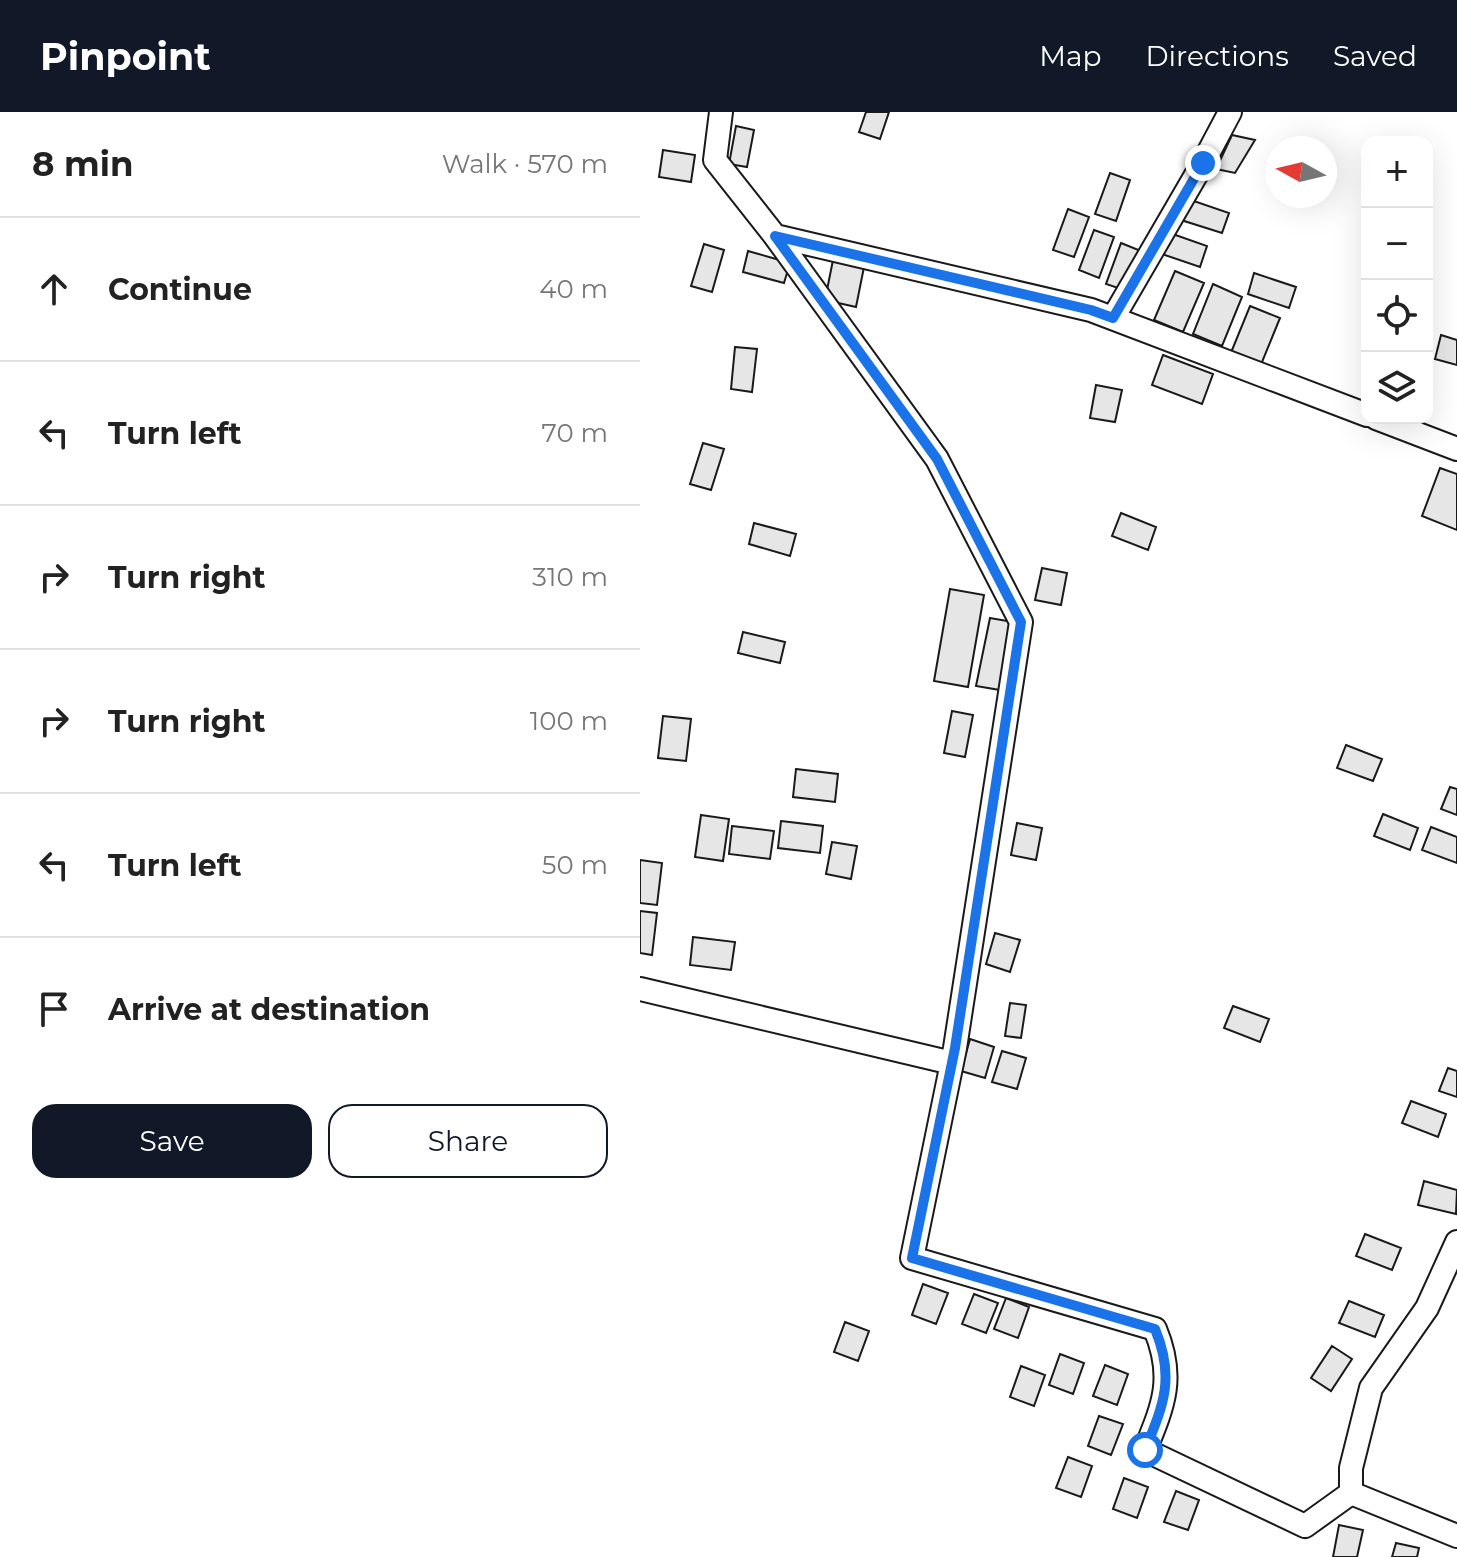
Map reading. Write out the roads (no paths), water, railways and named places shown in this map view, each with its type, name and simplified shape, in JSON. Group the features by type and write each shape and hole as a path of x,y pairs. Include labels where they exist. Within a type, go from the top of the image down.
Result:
{"street":[{"path":"721,112 715,160 775,236 937,459 1021,622 952,1063 912,1258 1155,1329 1166,1355 1163,1406 1145,1450 1305,1526 1351,1493"},
{"path":"1113,318 1230,112"},
{"path":"775,236 1091,310 1361,413"},
{"path":"1392,424 1457,449"},
{"path":"640,989 952,1063"},
{"path":"1351,1493 1351,1468 1371,1388 1427,1308 1457,1242"},
{"path":"1351,1493 1457,1536"}]}
